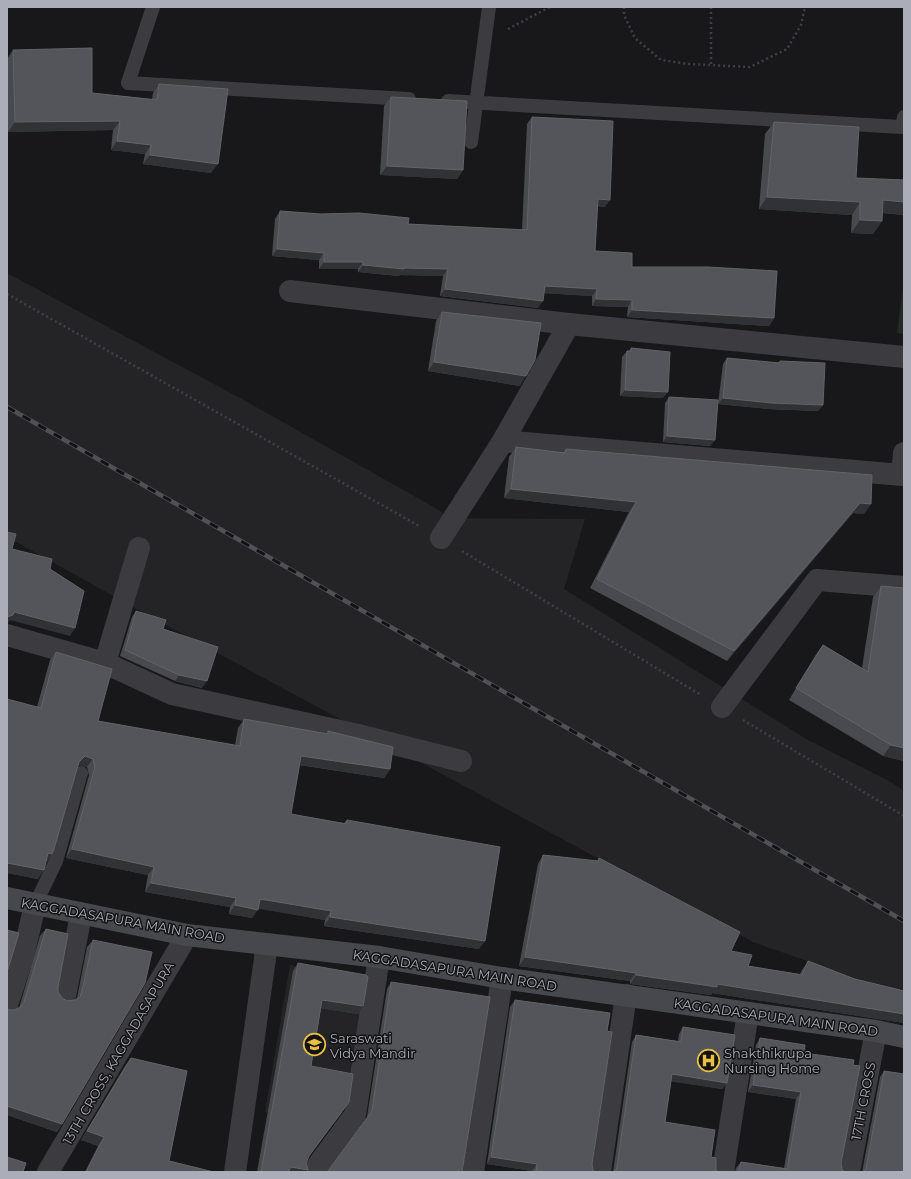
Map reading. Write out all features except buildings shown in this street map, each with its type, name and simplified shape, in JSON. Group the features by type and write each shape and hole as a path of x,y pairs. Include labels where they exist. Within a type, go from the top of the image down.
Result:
{"main road":[{"name":"KAGGADASAPURA MAIN ROAD","path":"7,898 81,915 187,935 379,958 502,978 876,1031 904,1037"}],"street":[{"path":"290,291 569,324 904,357"},
{"path":"440,538 504,441 569,324"},
{"path":"504,441 902,476 904,453"},
{"path":"104,663 139,548"},
{"path":"722,707 817,580 904,588"},
{"path":"7,635 104,663 172,694 354,734 461,761"},
{"path":"7,1005 23,956 35,905"},
{"path":"65,996 81,915"},
{"name":"13TH CROSS, KAGGADASAPURA","path":"48,1172 187,935"},
{"path":"235,1172 267,944"},
{"path":"313,1172 355,1115 379,958"},
{"path":"473,1172 502,978"},
{"path":"600,1172 626,995"},
{"path":"723,1172 748,1013"},
{"name":"17TH CROSS","path":"849,1172 876,1031"}],"lane":[{"path":"153,7 128,83 421,100"},
{"path":"471,142 489,7"},
{"path":"437,100 902,127 904,117"},
{"path":"35,905 56,861 81,773"}],"path":[{"path":"485,41 550,7"},
{"path":"624,7 624,15 635,38 661,60 688,64 750,67 787,49 801,25 805,7"},
{"path":"711,7 711,65"}],"shaded area":[{"path":"7,273 242,399 439,510 449,518 585,519 564,589 808,740 889,781 904,791 904,995 753,942 162,623 7,537"},
{"path":"904,287 904,334 897,333"},
{"name":"Saraswati Vidya Mandir","path":"290,965 366,978 341,1125 265,1112"}],"railway":[{"path":"7,407 904,921"}],"place":[{"name":"Saraswati Vidya Mandir","path":"315,1045"},
{"name":"Shakthikrupa Nursing Home","path":"708,1060"}]}
